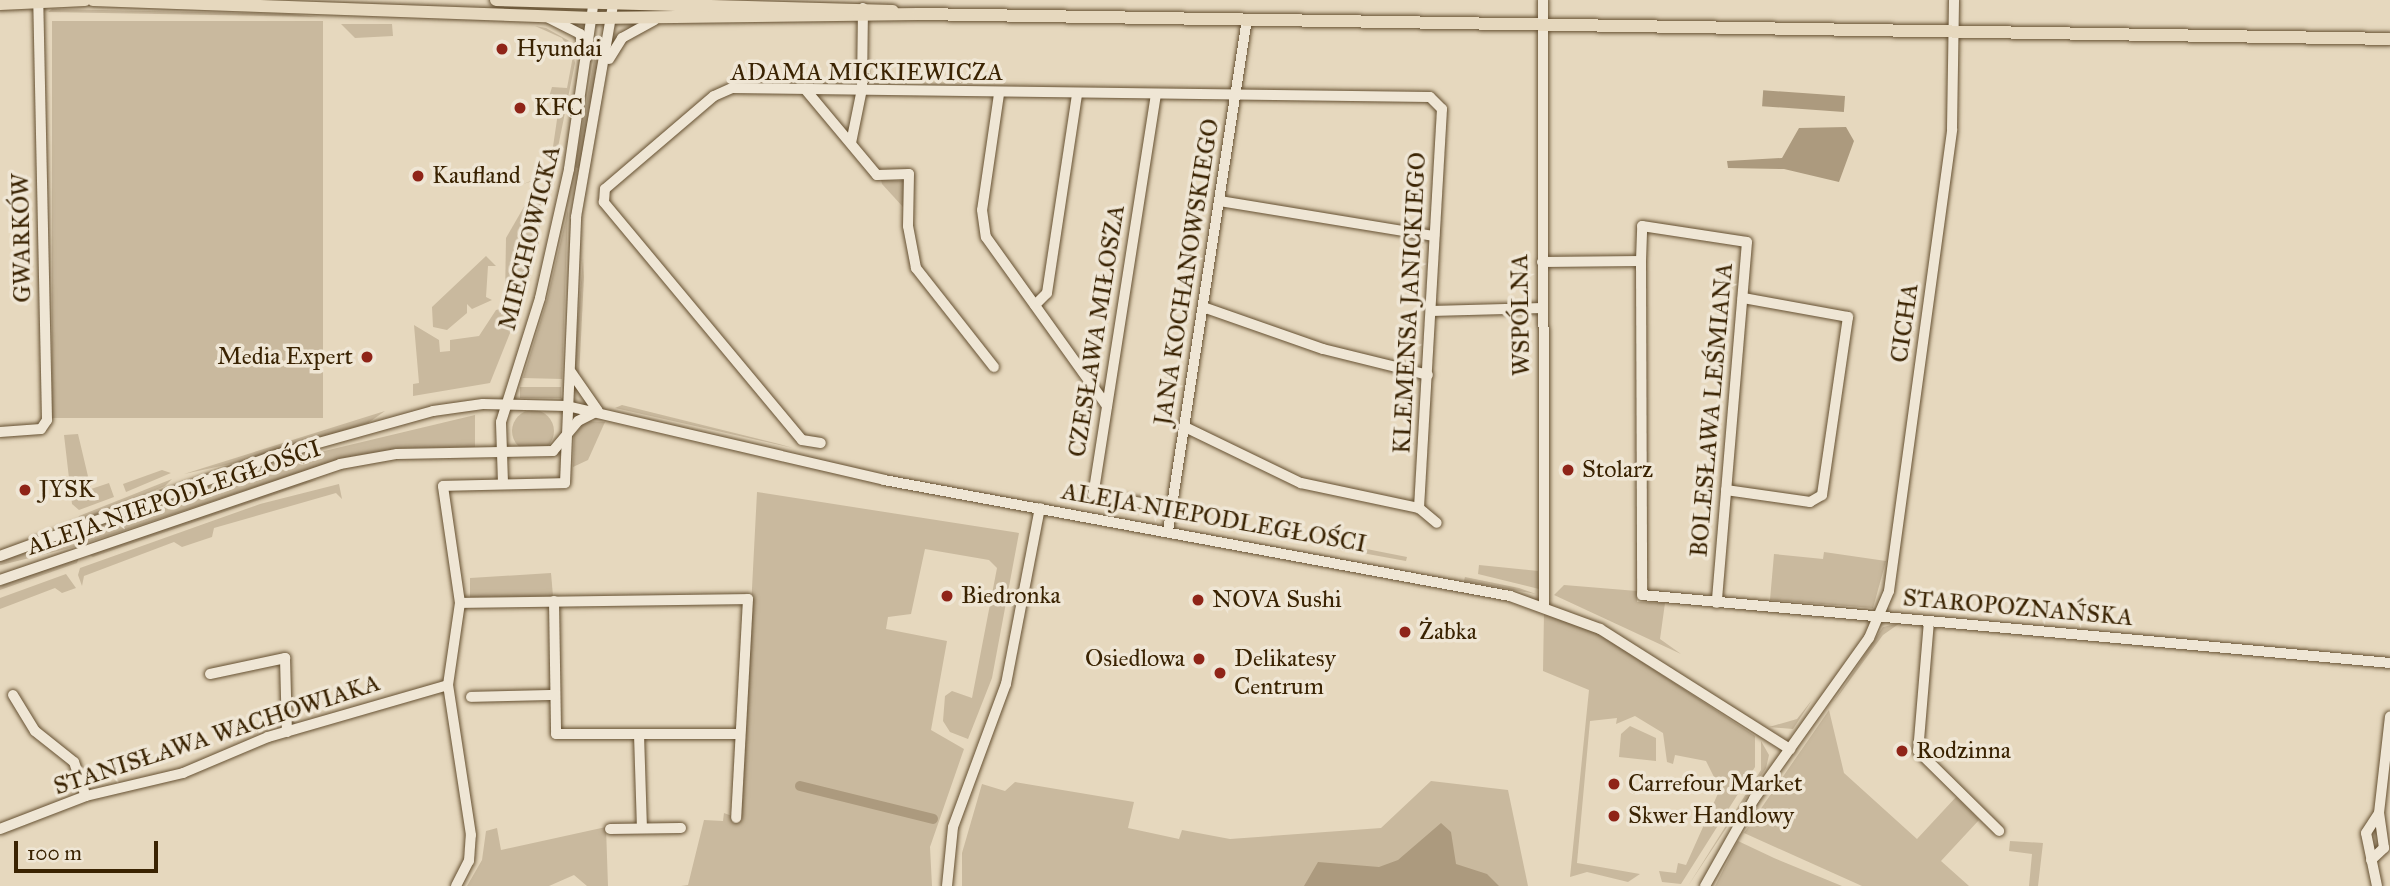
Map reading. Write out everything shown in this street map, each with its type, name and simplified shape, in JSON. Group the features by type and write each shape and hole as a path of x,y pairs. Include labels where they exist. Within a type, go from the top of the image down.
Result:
{"main road":[{"path":"0,4 85,0"},
{"path":"93,0 282,3 547,18 655,19 863,12"},
{"path":"282,3 302,0"},
{"path":"496,0 614,1 918,14 2390,39"}],"street":[{"name":"WSPÓLNA","path":"1543,0 1540,24 1544,606"},
{"name":"CICHA","path":"1705,886 1735,828 1880,617 1893,568 1952,130 1954,0"},
{"name":"MIECHOWICKA","path":"594,1 589,64 540,298 507,404 501,452 503,483 565,483 576,217 603,76 614,1"},
{"name":"GWARKÓW","path":"0,432 44,427 38,4"},
{"path":"851,143 862,89 863,12"},
{"path":"547,18 580,34 589,64"},
{"path":"603,76 617,42 655,19"},
{"name":"JANA KOCHANOWSKIEGO","path":"1168,531 1247,19"},
{"name":"ADAMA MICKIEWICZA","path":"802,440 604,202 605,189 714,96 732,88 862,89 1430,97 1436,103"},
{"path":"805,89 877,175 909,174 908,226 916,268 994,367"},
{"path":"999,93 984,226 1035,305 1107,406"},
{"path":"1035,305 1046,293 1077,94"},
{"name":"CZESŁAWA MIŁOSZA","path":"1156,94 1093,495 1172,508"},
{"name":"KLEMENSA JANICKIEGO","path":"1419,508 1442,109 1436,103"},
{"path":"1220,201 1434,236"},
{"name":"BOLESŁAWA LEŚMIANA","path":"1641,261 1642,226 1747,242 1717,603"},
{"path":"1542,262 1641,261"},
{"name":"STAROPOZNAŃSKA","path":"1641,261 1642,595 2390,663"},
{"path":"1726,490 1810,502 1822,495 1848,317 1743,298"},
{"path":"1203,307 1323,349 1427,375"},
{"path":"1431,310 1542,308"},
{"path":"568,365 581,393 597,411"},
{"name":"ALEJA NIEPODLEGŁOŚCI","path":"0,556 279,454 433,411 507,404 567,406 796,460 1544,606 1627,644 1790,750"},
{"name":"ALEJA NIEPODLEGŁOŚCI","path":"0,580 340,464 397,454 553,451 578,421 597,411"},
{"path":"1185,427 1301,483 1419,508 1437,523"},
{"path":"796,460 802,440 821,443"},
{"path":"456,886 469,861 471,835 448,685 460,603 443,486 503,483"},
{"path":"947,886 953,827 1006,684 1040,508"},
{"path":"460,603 748,599 736,818"},
{"path":"554,601 556,734 740,734"},
{"path":"1929,621 1918,751 1999,831"},
{"path":"210,674 285,657 287,732"},
{"name":"STANISŁAWA WACHOWIAKA","path":"0,829 86,796 183,773 287,732 448,685"},
{"path":"13,695 35,731 74,762 86,796"},
{"path":"471,696 555,695"},
{"path":"2371,860 2384,848 2379,813 2390,718"},
{"path":"639,734 642,828"},
{"path":"2377,886 2366,833 2379,813"},
{"path":"610,829 681,828"}],"shaded area":[{"path":"52,9 291,14 319,17 48,12"},
{"path":"52,21 323,21 323,418 52,418"},
{"path":"341,24 392,24 393,36 355,38"},
{"path":"535,26 546,28 571,42 575,63 554,167 550,176 523,184 549,174 560,99 549,97 552,87 567,88 573,56 562,38"},
{"path":"598,37 604,38 580,169 575,167"},
{"path":"1763,90 1845,96 1844,112 1762,106"},
{"path":"1846,127 1854,141 1839,182 1784,169 1728,168 1727,161 1782,158 1799,128"},
{"path":"881,180 904,181 903,207 882,184"},
{"path":"541,202 539,242 525,293 505,297 506,238 525,205"},
{"path":"568,210 562,379 523,378 547,300"},
{"path":"486,256 496,266 488,266 486,297 492,300 472,309 467,304 467,313 447,330 433,327 432,307"},
{"path":"583,258 584,277 579,377 574,370"},
{"path":"522,303 490,383 413,396 413,384 419,383 414,325 439,340 440,352 450,351 450,340 479,336 496,310"},
{"path":"520,387 561,387 561,398 520,398"},
{"path":"622,405 779,444 793,448 615,408"},
{"path":"533,410 548,416 554,431 548,446 533,452 518,446 512,431 518,416"},
{"path":"385,411 368,423 244,461 184,474"},
{"path":"475,415 475,447 400,448 343,458 83,544 80,532 270,464"},
{"path":"586,421 605,422 588,460 573,467 574,435"},
{"path":"78,434 91,489 109,483 114,497 79,510 72,504 64,435"},
{"path":"162,470 171,473 126,492 123,484"},
{"path":"172,479 165,486 76,523 79,516"},
{"path":"317,480 93,557 87,554 290,483"},
{"path":"339,484 342,499 336,493 214,528 212,537 182,547 174,542 84,576 82,586 78,575 80,568 260,504"},
{"path":"757,492 1019,533 992,678 968,739 950,732 943,721 945,696 952,691 972,698 997,568 989,560 925,549 911,614 888,617 886,629 947,641 931,730 964,749 930,847 932,886 681,886 688,885 704,820 723,821 724,813 740,819"},
{"path":"72,535 75,547 0,565 0,553"},
{"path":"1316,539 1407,557 1406,561 1313,544"},
{"path":"1824,552 1886,561 1873,608 1770,600 1774,554 1823,559"},
{"path":"79,557 77,563 0,590 0,586"},
{"path":"1479,565 1538,571 1539,589 1478,574"},
{"path":"551,573 553,596 470,597 470,578"},
{"path":"66,574 76,588 62,593 55,588 0,609 0,598"},
{"path":"1465,577 1519,588 1536,594 1464,581"},
{"path":"1564,585 1637,591 1637,602 1665,603 1660,639 1681,654 1554,595"},
{"path":"1544,612 1592,629 1755,736 1755,767 1681,884 1662,882 1659,871 1676,873 1678,863 1686,865 1720,789 1706,761 1675,755 1673,764 1667,762 1663,733 1635,716 1616,724 1617,718 1590,721 1577,863 1640,874 1628,882 1587,872 1570,877 1589,690 1543,671"},
{"path":"1900,623 1883,635 1833,703 1883,627"},
{"path":"1812,700 1793,729 1769,727 1797,719"},
{"path":"1829,710 1844,773 1917,839 1956,797 1979,820 1941,861 1969,886 1862,886 1744,833"},
{"path":"1630,726 1656,738 1656,761 1619,757 1621,734"},
{"path":"1761,741 1769,755 1766,768 1688,886 1761,770"},
{"path":"1431,781 1508,790 1528,886 962,886 962,853 982,784 1005,791 1015,782 1134,802 1128,828 1179,839 1182,830 1230,839 1381,828"},
{"path":"1441,823 1451,832 1456,864 1487,874 1499,886 1304,886 1318,862 1379,867 1398,860"},
{"path":"606,827 608,886 587,886 574,875 549,886 467,886 482,860 486,831 497,828 501,850"},
{"path":"1738,841 1774,858 1842,886 1715,886"},
{"path":"2010,841 2043,843 2038,886 2029,886 2032,854 2009,851"}],"waterway":[{"path":"800,786 933,819"}],"place":[{"name":"Hyundai","path":"502,49"},
{"name":"KFC","path":"520,108"},
{"name":"Kaufland","path":"418,176"},
{"name":"Media Expert","path":"367,357"},
{"name":"Stolarz","path":"1568,470"},
{"name":"JYSK","path":"25,490"},
{"name":"Biedronka","path":"947,596"},
{"name":"NOVA Sushi","path":"1198,600"},
{"name":"Żabka","path":"1405,632"},
{"name":"Osiedlowa","path":"1199,659"},
{"name":"Delikatesy Centrum","path":"1220,673"},
{"name":"Rodzinna","path":"1902,751"},
{"name":"Carrefour Market","path":"1614,784"},
{"name":"Skwer Handlowy","path":"1614,816"}]}
